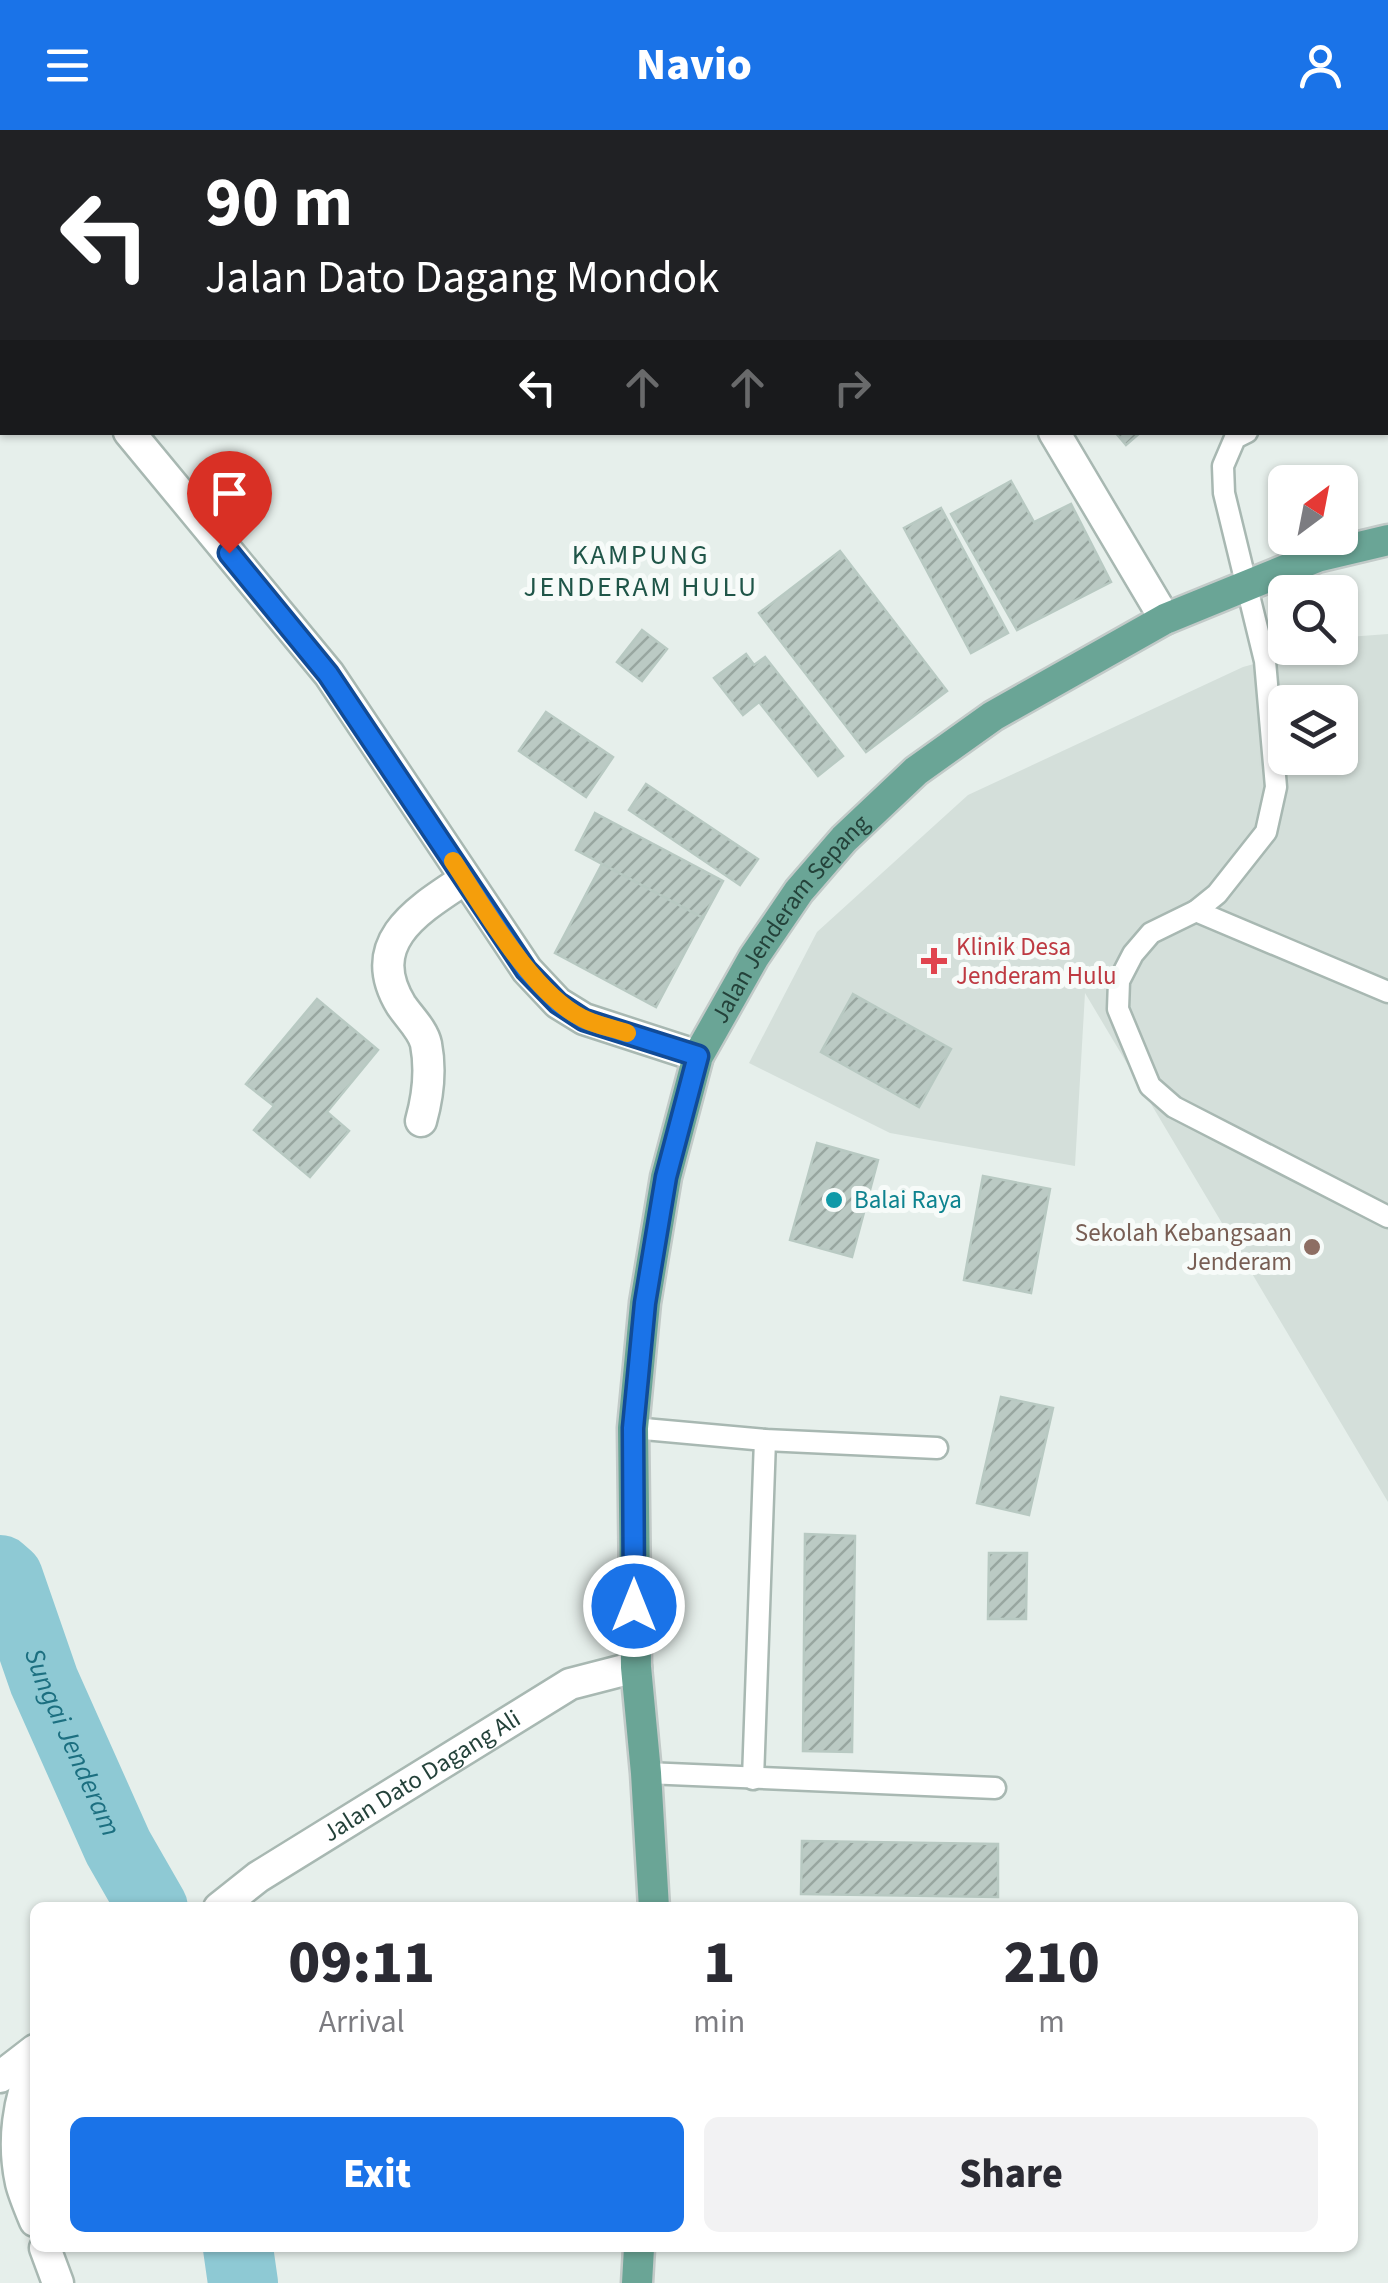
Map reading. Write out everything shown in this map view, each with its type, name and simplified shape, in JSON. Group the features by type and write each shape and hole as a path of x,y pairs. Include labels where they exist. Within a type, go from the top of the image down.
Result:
{"main road":[{"name":"Jalan Jenderam Sepang","path":"654,1902 636,1668 633,1428 645,1303 666,1177 698,1056 754,957 799,891 844,839 916,771 993,716 1165,619 1317,557 1388,540"},
{"path":"638,2283 639,2252"}],"street":[{"path":"131,435 328,674 526,970 558,1003 584,1020 698,1056"},
{"path":"1056,435 1165,619"},
{"path":"421,1121 429,1092 426,1040 399,1001 387,969 392,942 420,908 465,879"},
{"name":"Jalan Dato Dagang Ali","path":"226,1902 258,1877 570,1684 636,1668"},
{"path":"0,2076 30,2054"},
{"path":"30,2074 10,2124 17,2139 21,2183 30,2207"},
{"path":"46,2252 58,2283"}],"lane":[{"path":"1240,435 1234,438 1222,466 1224,493 1265,661 1276,787 1266,832 1217,894 1196,911 1151,932 1132,954 1119,981 1118,1009 1150,1086 1174,1107 1388,1216"},
{"path":"1196,911 1388,992"},
{"path":"633,1428 765,1440 938,1448"},
{"path":"753,1779 765,1440"},
{"path":"646,1773 995,1788"}],"shaded area":[{"name":"Sekolah Kebangsaan Jenderam","path":"1388,634 1388,1502 1085,993 1075,1166 890,1133 749,1063 817,932 968,795 1243,667 1268,660 1268,665 1358,665 1358,636"}],"building":[{"path":"1118,435 1138,435 1126,445"},
{"path":"1011,481 1034,522 1071,504 1111,582 1017,630 951,514"},
{"path":"941,508 1008,633 971,653 904,528"},
{"path":"840,551 947,691 866,752 759,613"},
{"path":"642,630 667,649 642,681 617,662"},
{"path":"746,654 754,665 765,657 843,756 818,776 759,702 743,715 714,678"},
{"path":"546,712 613,757 586,797 519,751"},
{"path":"646,784 758,859 740,885 629,810"},
{"path":"595,813 723,881 703,918 576,850"},
{"path":"602,864 703,918 656,1007 555,953"},
{"path":"853,994 951,1049 919,1107 821,1052"},
{"path":"317,999 378,1050 327,1112 349,1131 310,1177 254,1130 274,1106 246,1084"},
{"name":"Balai Raya","path":"817,1143 878,1160 852,1257 790,1240"},
{"path":"983,1176 1050,1189 1031,1293 964,1280"},
{"path":"1001,1397 1053,1408 1029,1515 977,1503"},
{"path":"805,1534 855,1536 852,1752 803,1751"},
{"path":"989,1553 1027,1553 1026,1619 988,1619"},
{"path":"802,1841 998,1844 998,1897 801,1894"}],"waterway":[{"name":"Sungai Jenderam","path":"0,1570 8,1577 44,1681 118,1847 150,1902"},
{"name":"Sungai Jenderam","path":"239,2252 243,2283"}],"slow traffic":[{"path":"453,861 526,970 558,1003 584,1020 627,1033"}],"place":[{"name":"Klinik Desa Jenderam Hulu","path":"934,961"},
{"name":"Balai Raya","path":"834,1200"},
{"name":"Sekolah Kebangsaan Jenderam","path":"1312,1247"}],"district":[{"name":"KAMPUNG JENDERAM HULU","path":"641,571"}],"route":[{"path":"229,553 328,674 526,970 558,1003 584,1020 698,1056 666,1177 645,1303 633,1428 634,1606"}]}
